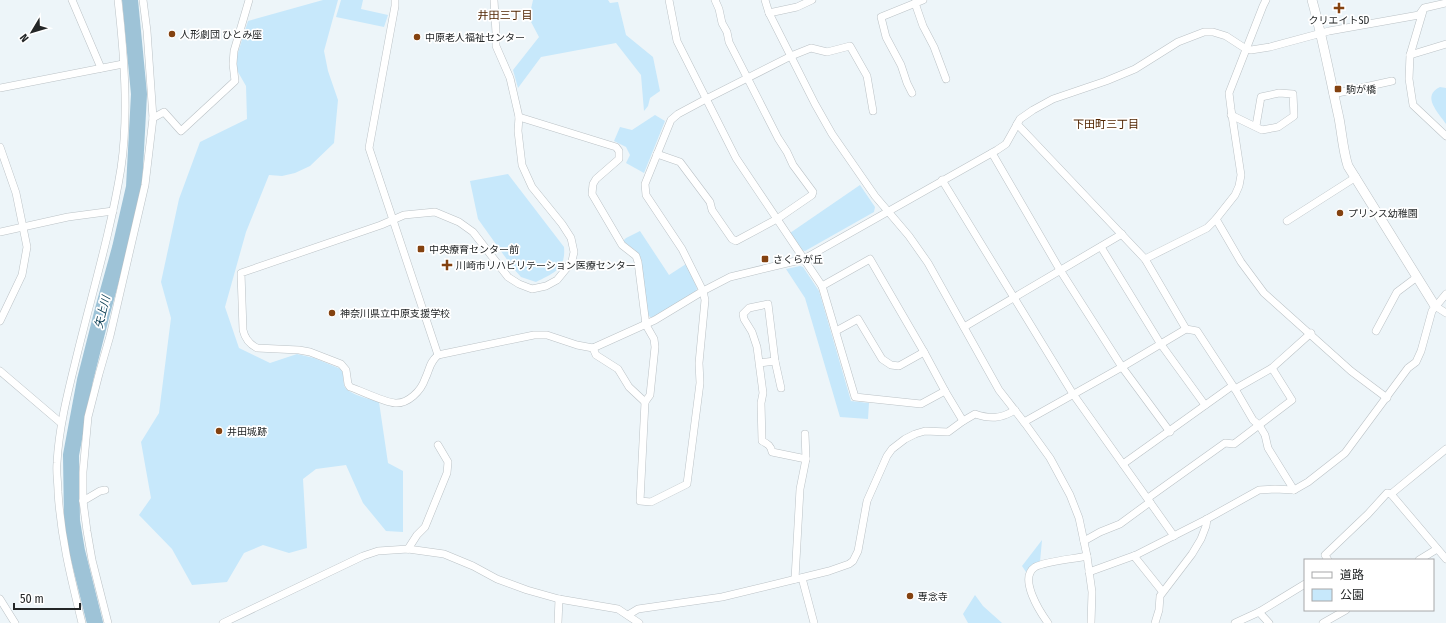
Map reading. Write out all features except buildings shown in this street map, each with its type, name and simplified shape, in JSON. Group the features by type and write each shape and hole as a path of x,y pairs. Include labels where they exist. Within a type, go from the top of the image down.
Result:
{"street":[{"path":"72,0 101,68"},
{"path":"82,623 65,552 60,519 57,464 61,423 113,211 121,166 125,91 122,33 118,0"},
{"path":"108,623 92,560 83,500 83,472 88,417 110,336 145,185 153,118 147,31 143,0"},
{"path":"153,118 164,112 181,131 235,81 233,64 234,51 249,0"},
{"path":"395,0 369,148 438,355"},
{"path":"494,0 496,46 510,78 519,117 518,131 522,166 532,187 562,224 571,238 574,252 572,260 566,269 557,280 546,286 532,289 519,284 508,277 473,232 459,222 434,212 404,215 241,273 244,334 248,342 257,348 310,352 341,364 346,370 348,384 350,387 394,403 407,400 415,394 426,379 431,360 438,355 534,334 547,335 577,345 593,348 646,325 703,291 730,277 804,259 1006,144 1020,119 1032,110 1053,99 1106,81 1135,69 1178,42 1204,32 1213,32 1226,36 1246,49 1251,50 1270,47 1321,34 1418,15 1424,8 1446,3"},
{"path":"669,0 678,41 736,158 822,286 855,397 921,404 944,391"},
{"path":"657,154 680,162 710,202 712,210 732,239 736,241 777,219 812,195 813,192 793,165 788,152 764,112 729,42 727,32 722,23 719,9 715,0"},
{"path":"765,0 791,56 832,134 874,196 909,236 928,263 998,390 1015,410 1050,458 1070,495 1078,518 1087,556 1092,604 1091,623"},
{"path":"770,13 797,7 812,0"},
{"path":"912,93 901,65 886,37 881,17 923,0"},
{"path":"1145,259 1207,228 1235,195 1239,186 1241,175 1231,115 1230,93 1266,0"},
{"path":"1312,0 1321,34 1348,166 1435,306 1446,313"},
{"path":"915,3 923,26 934,47 946,79"},
{"path":"1424,8 1410,55 1409,79 1413,104 1446,136"},
{"path":"1410,55 1446,44"},
{"path":"519,117 616,147 619,151 619,159 596,179 593,184 592,194 622,245 636,256 646,325 654,339 655,347 650,395 645,402 640,501 651,502 687,484 700,383 699,363 705,300 703,291 682,249 646,195 645,184 671,120 678,114 706,99 791,56 812,48 827,52 850,46 867,76 873,111"},
{"path":"0,88 123,64"},
{"path":"1333,94 1392,81"},
{"path":"1231,115 1262,130 1278,127 1294,116 1293,94 1279,94 1260,97 1256,126"},
{"path":"1017,124 1145,259 1186,329"},
{"path":"0,147 16,193 27,247 22,275 0,321"},
{"path":"992,153 1060,270 1122,367 1170,432"},
{"path":"1287,221 1356,177"},
{"path":"942,180 1073,394 1174,536"},
{"path":"0,232 68,217 113,211"},
{"path":"1216,219 1241,262 1264,293 1352,371 1387,398"},
{"path":"964,327 1122,234"},
{"path":"1101,246 1160,343 1205,405"},
{"path":"822,286 870,259 924,352 944,391 963,420"},
{"path":"1376,331 1396,292 1417,277"},
{"path":"1089,572 1134,556 1207,519 1259,490 1294,490 1321,473 1345,453 1408,368 1416,362 1421,351 1432,311 1446,294"},
{"path":"781,388 775,361 768,304 749,308 744,314 744,319 752,332 758,347 763,393 761,403 762,441 767,443 772,452 806,459"},
{"path":"836,331 858,319 882,359 891,365 899,366 924,352"},
{"path":"1024,422 1186,329 1197,331 1253,420 1259,425 1265,435 1268,448 1294,490"},
{"path":"1123,464 1170,432 1205,405 1272,368 1310,333"},
{"path":"593,348 596,355 618,369 629,387 645,402"},
{"path":"759,363 775,361"},
{"path":"1084,541 1100,532 1120,524 1149,500 1225,443 1234,444 1292,400 1272,368"},
{"path":"0,371 61,423"},
{"path":"628,615 638,609 722,598 830,570 853,561 858,551 868,501 887,456 892,449 904,439 920,433 948,432 963,420 975,414 987,418 1005,416 1015,410"},
{"path":"805,434 806,459 800,488 798,578 814,623"},
{"path":"408,549 424,527 447,473 448,462 438,446"},
{"path":"1327,559 1325,555 1368,514 1387,493 1391,494 1446,449"},
{"path":"83,500 105,490"},
{"path":"1391,494 1437,549 1444,554 1446,559"},
{"path":"1155,623 1162,591 1202,539 1207,519"},
{"path":"223,623 362,556 378,551 408,549 444,554 474,566 497,579 527,590 559,599 618,609 639,623"},
{"path":"1421,559 1437,549"},
{"path":"1048,623 1036,605 1029,582 1030,574 1035,567 1087,556"},
{"path":"1134,556 1162,591"},
{"path":"1235,623 1259,612 1304,585"},
{"path":"0,599 15,623"},
{"path":"558,623 559,599"},
{"path":"1323,623 1344,611"},
{"path":"1259,612 1269,623"}],"green space":[{"path":"323,0 338,0 324,51 328,71 338,100 334,143 310,166 295,173 282,176 269,175 246,232 225,307 239,348 270,363 297,354 314,358 341,369 344,385 349,391 359,396 379,402 388,463 403,471 403,532 386,531 363,503 346,465 316,469 303,479 307,548 289,553 263,545 244,553 227,582 192,585 172,549 139,515 151,498 141,442 159,413 171,318 161,282 179,199 200,142 247,119 246,86 234,65 248,21"},
{"path":"341,0 363,0 361,9 388,15 384,27 336,17"},
{"path":"533,0 608,0 610,3 618,2 626,35 653,57 660,91 650,98 648,106 644,111 641,75 616,43 541,57 518,88 513,70 539,37 529,18"},
{"path":"1440,87 1446,88 1446,124 1431,99 1434,91"},
{"path":"655,115 665,121 644,173 626,163 630,155 626,147 614,141 620,127 632,130"},
{"path":"508,174 564,247 563,260 558,269 536,282 521,277 478,219 470,181"},
{"path":"860,185 875,207 874,212 805,251 801,250 790,233"},
{"path":"640,231 669,275 686,264 697,288 696,293 652,318 647,315 645,305 641,258 635,250 623,241"},
{"path":"800,266 803,267 819,291 851,401 869,403 868,419 840,417 805,298 786,269"},
{"path":"1042,540 1040,562 1029,568 1026,572 1022,566"},
{"path":"975,595 983,606 1002,623 968,623 963,614"}],"waterway":[{"name":"矢上川","path":"95,623 77,551 72,521 71,455 85,380 120,248 134,187 139,94 130,0"}],"place":[{"name":"クリエイトSD","path":"1339,8"},
{"name":"人形劇団 ひとみ座","path":"172,34"},
{"name":"中原老人福祉センター","path":"417,37"},
{"name":"駒が橋","path":"1338,89"},
{"name":"プリンス幼稚園","path":"1340,213"},
{"name":"中央療育センター前","path":"421,249"},
{"name":"さくらが丘","path":"765,259"},
{"name":"川崎市リハビリテーション医療センター","path":"447,265"},
{"name":"神奈川県立中原支援学校","path":"332,313"},
{"name":"井田城跡","path":"219,431"},
{"name":"専念寺","path":"910,596"}],"district":[{"name":"井田三丁目","path":"505,15"},
{"name":"下田町三丁目","path":"1106,124"}]}
